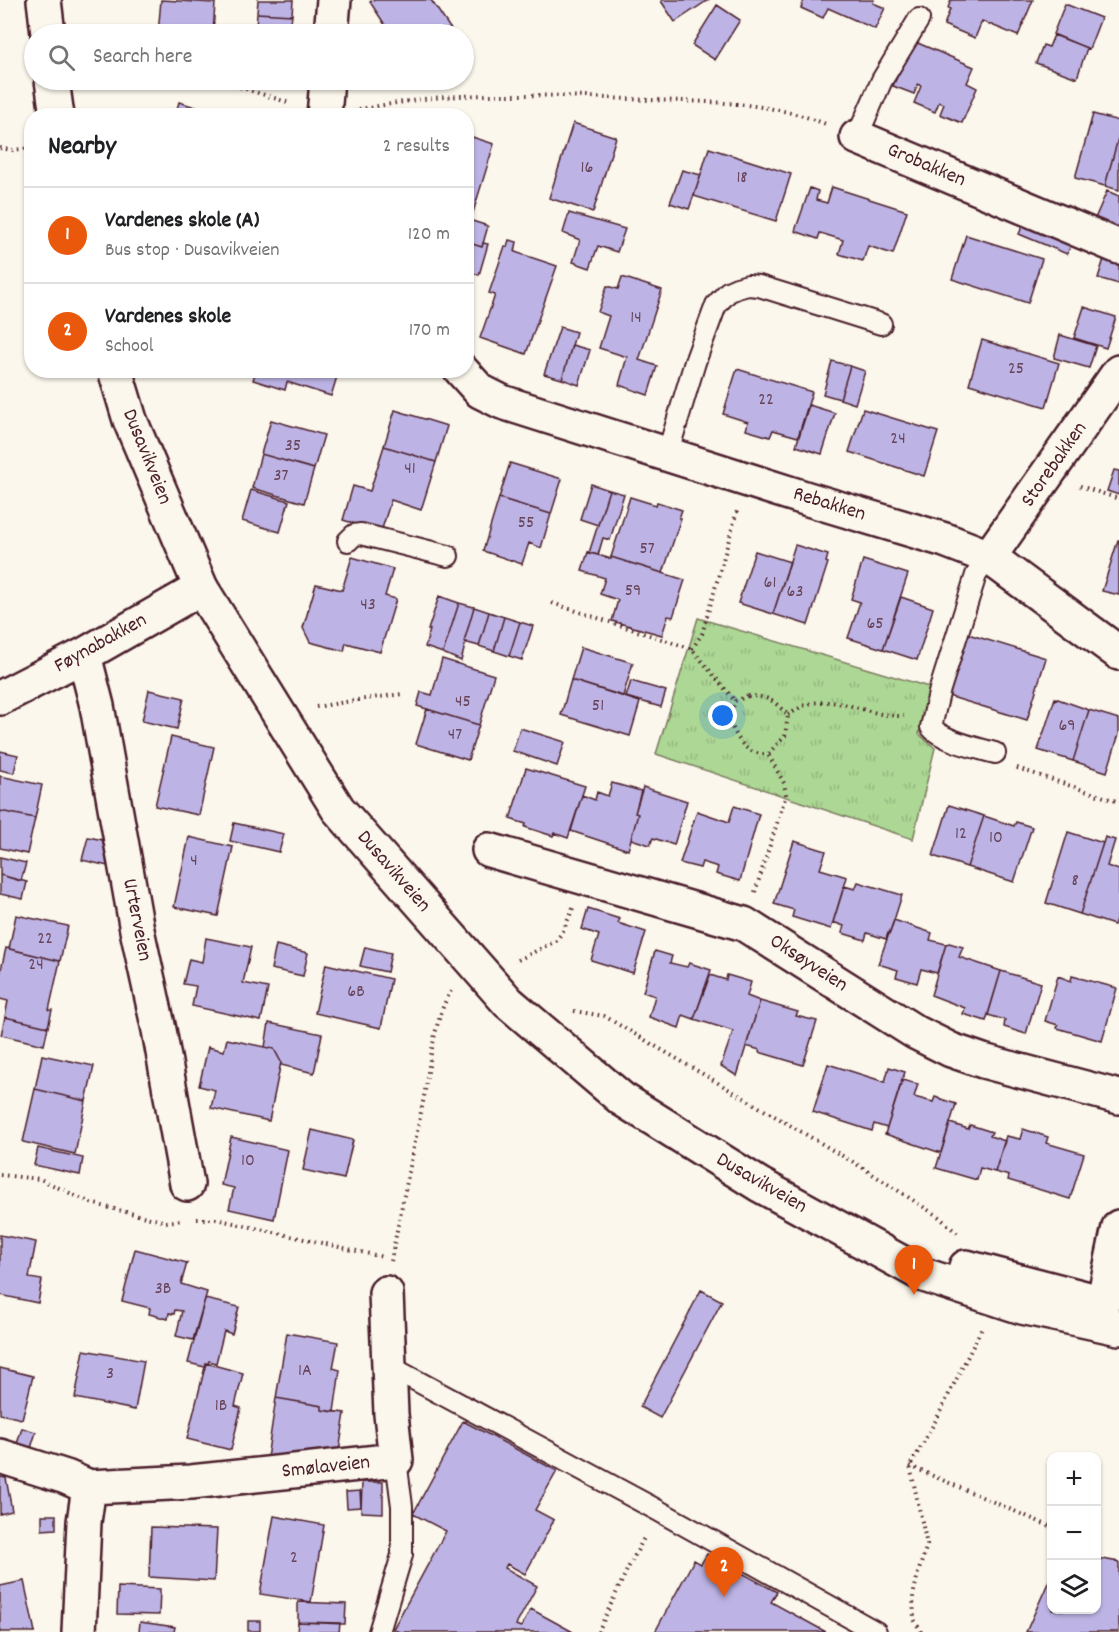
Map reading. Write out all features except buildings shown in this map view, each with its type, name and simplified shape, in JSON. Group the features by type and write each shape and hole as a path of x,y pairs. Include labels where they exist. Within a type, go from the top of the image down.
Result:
{"street":[{"path":"44,0 47,24"},
{"path":"332,24 333,0"},
{"path":"53,90 56,108"},
{"path":"325,108 326,90"},
{"name":"Grobakken","path":"857,137 1119,247"},
{"name":"Storebakken","path":"989,557 1119,372"},
{"name":"Dusavikveien","path":"117,378 130,420 201,588 338,809 507,1002 622,1099 760,1185 841,1229 1110,1315"},
{"name":"Rebakken","path":"468,378 480,391 502,402 945,540 989,557 1119,652"},
{"name":"Føynabakken","path":"0,698 84,656 201,588"},
{"name":"Urterveien","path":"84,656 97,706 137,930 159,1030 187,1184"},
{"name":"Oksøyveien","path":"489,850 744,924 915,1032 951,1050 1119,1096"},
{"path":"1110,1315 1119,1227"},
{"name":"Smølaveien","path":"0,1456 66,1477 89,1487 191,1482 396,1460 391,1414 386,1293"},
{"path":"79,1632 84,1522 89,1487"}],"lane":[{"path":"857,137 882,80 919,19"},
{"path":"667,455 706,329 716,305 728,292 748,285 759,286 881,324"},
{"path":"348,541 354,535 361,534 448,556"},
{"path":"989,557 976,575 931,727 935,732 995,753"},
{"path":"389,1366 659,1511 876,1632"},
{"path":"379,1632 402,1554 402,1506 396,1460"}],"path":[{"path":"248,90 303,108"},
{"path":"371,108 445,97 522,96 732,103 772,108 812,119 857,137"},
{"path":"0,148 24,149"},
{"path":"692,650 702,634 746,479"},
{"path":"552,603 692,650 735,701"},
{"path":"314,708 357,699 402,694"},
{"path":"735,701 748,696 761,696 774,701 788,716"},
{"path":"735,701 729,720 740,743 758,755 768,754 785,736 788,716 806,704 828,701 891,717 910,716 932,721"},
{"path":"995,753 1011,766 1119,802"},
{"path":"744,924 786,795 784,783 768,754"},
{"path":"517,960 556,941 563,931 583,877"},
{"path":"386,1293 437,1032 444,1003 454,988"},
{"path":"565,1009 604,1016 863,1168 939,1217 965,1239"},
{"path":"921,1632 914,1619 913,1596 927,1545 910,1466 985,1323"},
{"path":"910,1466 1047,1525"},
{"path":"598,1632 627,1570 659,1511"}],"green space":[{"path":"698,618 932,688 919,734 935,748 913,839 656,754"}],"place":[{"name":"Vardenes skole (A)","path":"914,1295"},
{"name":"Vardenes skole","path":"724,1597"}]}
